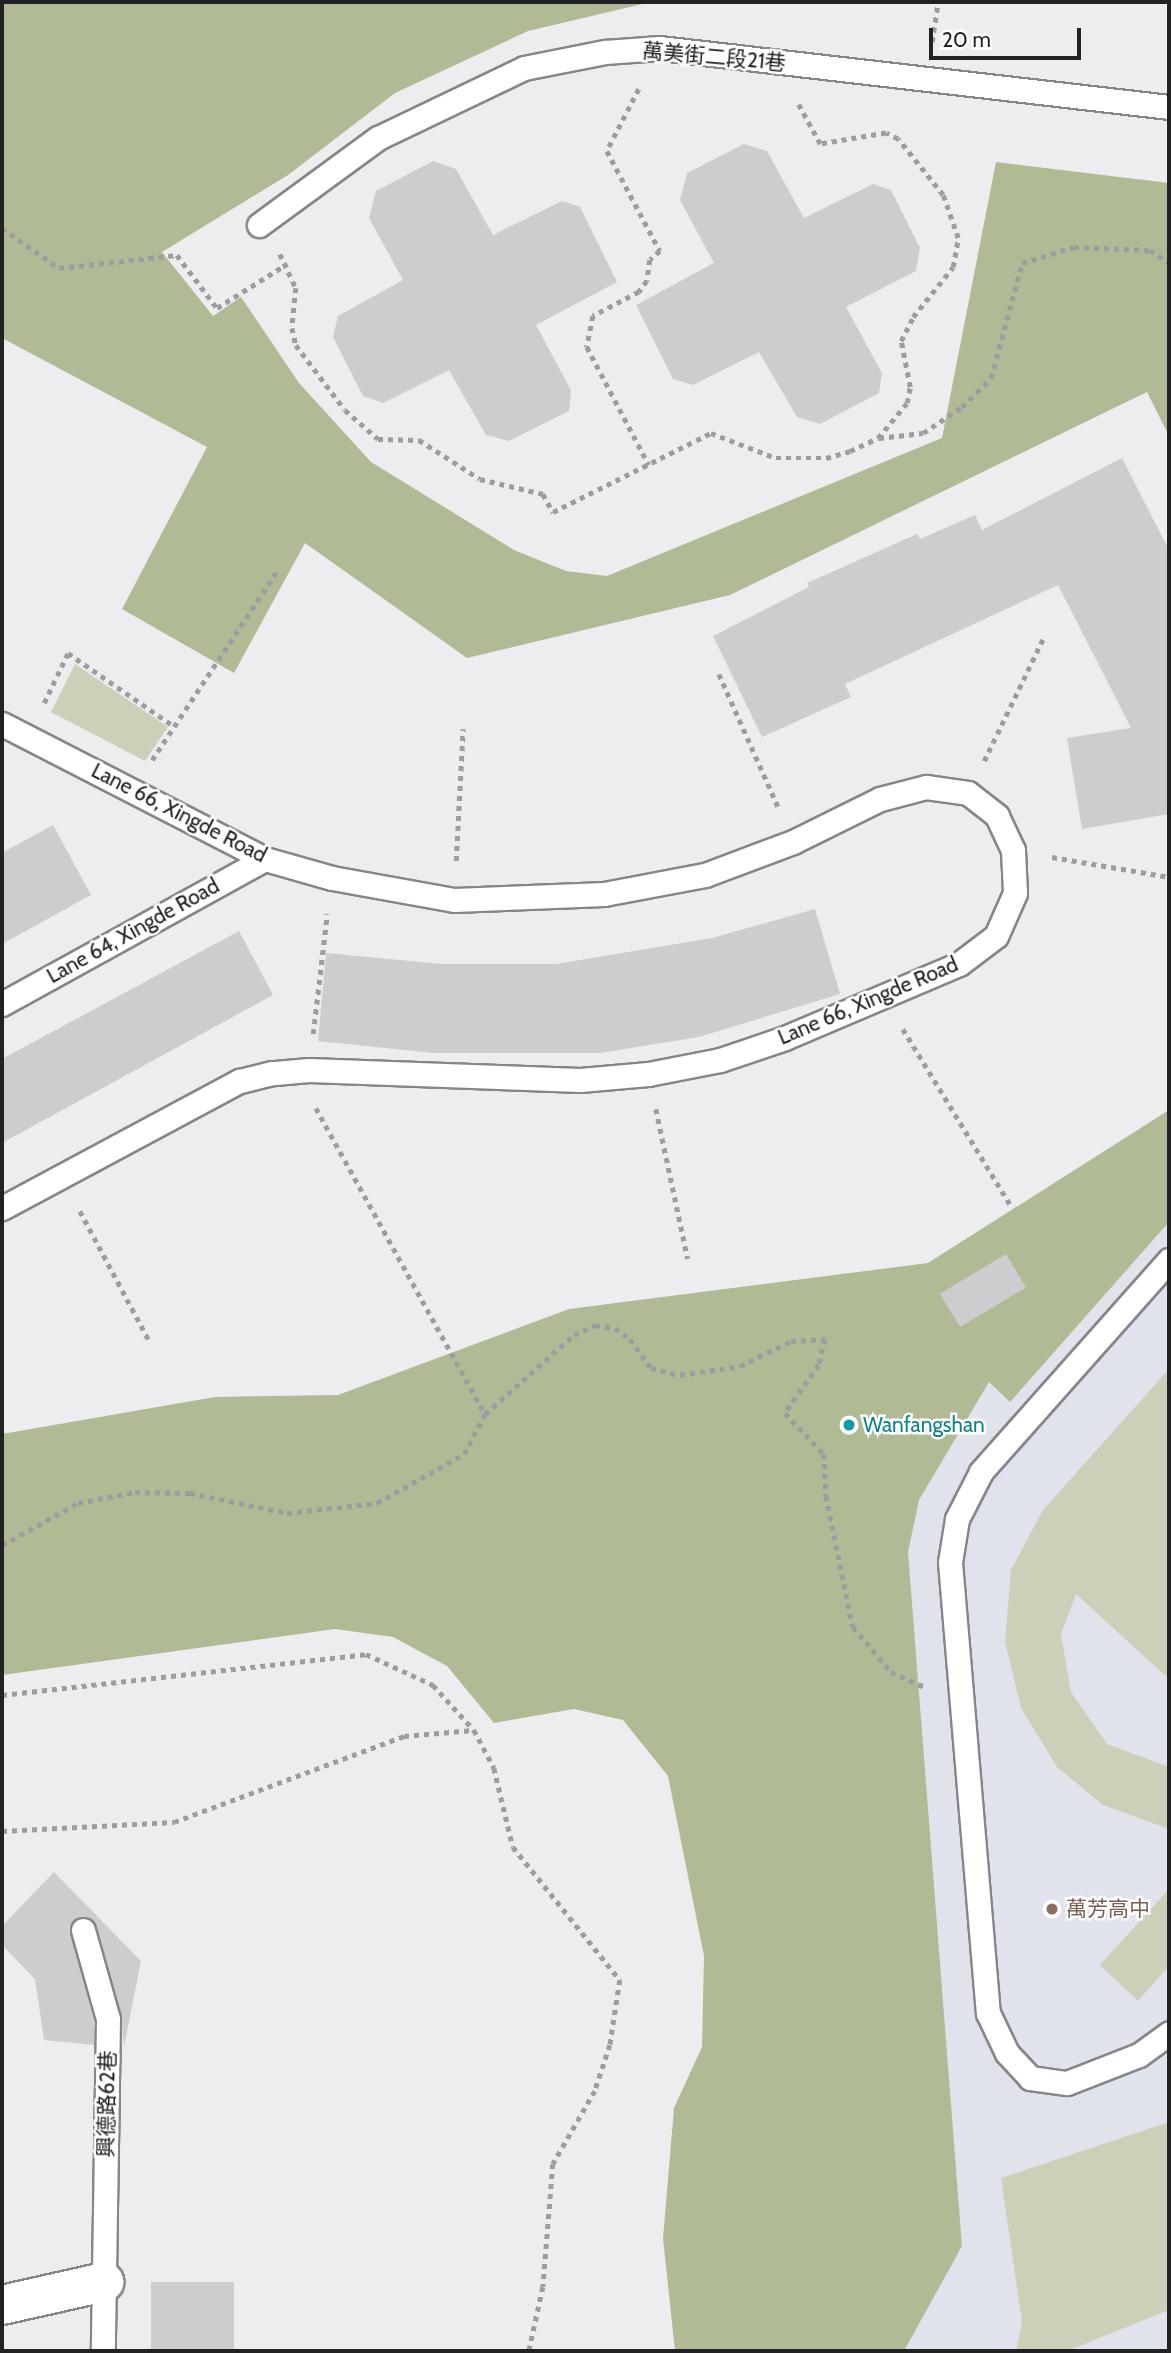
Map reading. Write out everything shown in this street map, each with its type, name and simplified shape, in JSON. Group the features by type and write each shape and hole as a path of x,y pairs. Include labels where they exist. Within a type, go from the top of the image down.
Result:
{"street":[{"path":"2,2305 104,2282"}],"lane":[{"name":"萬美街二段21巷","path":"259,225 378,138 524,68 605,52 660,48 1169,107"},
{"name":"Lane 66, Xingde Road","path":"2,724 265,859 332,878 454,900 604,894 705,875 793,842 880,799 926,787 968,793 997,816 1013,850 1015,893 996,936 959,964 884,998 733,1055 648,1074 580,1080 309,1070 239,1082 2,1208"},
{"name":"Lane 64, Xingde Road","path":"2,1004 265,859"},
{"path":"1169,1260 981,1472 957,1519 950,1562 988,2013 1007,2053 1030,2078 1067,2082 1139,2055 1169,2033"},
{"name":"興德路62巷","path":"83,1930 108,2019 103,2351"}],"path":[{"path":"649,465 587,347 593,316 639,292 647,281 650,260 660,251 607,151 660,48"},
{"path":"774,61 820,144 886,133 898,139 943,195 954,217 958,238 953,267 913,317 901,341 910,387 907,403 878,438"},
{"path":"259,225 287,264 296,288 292,328 296,345 345,410 378,439 419,440 480,479 543,494 553,512 711,433 776,458 826,458 878,438 922,433 962,407 990,378 1022,263 1074,247 1150,250 1169,263"},
{"path":"2,228 59,268 177,255 217,308 287,264"},
{"path":"132,790 277,571"},
{"path":"968,793 1043,639"},
{"path":"28,737 68,653 174,726"},
{"path":"719,674 793,842"},
{"path":"454,900 463,729"},
{"path":"1013,850 1169,877"},
{"path":"332,878 309,1070 316,1107 485,1413"},
{"path":"884,998 1012,1206"},
{"path":"648,1074 688,1259"},
{"path":"61,1176 150,1342"},
{"path":"2,1545 78,1503 135,1492 190,1493 287,1513 377,1503 464,1454 485,1413 574,1335 596,1325 615,1328 629,1339 651,1368 680,1375 740,1366 791,1341 825,1339 819,1365 785,1413 824,1454 826,1496 853,1627 891,1672 962,1705"},
{"path":"2,1695 366,1654 433,1685 474,1730 494,1768 513,1847 620,1980 610,2045 595,2091 553,2164 543,2287 529,2351"},
{"path":"2,1831 174,1822 404,1736 474,1730"}],"shaded area":[{"name":"萬芳高中","path":"1169,1222 1169,2351 904,2351 962,2246 910,1603 908,1552 919,1500 989,1381 1010,1401"}],"green space":[{"path":"2,2 651,2 528,31 395,93 288,175 162,252 213,316 241,297 299,383 371,462 514,550 566,571 607,576 942,438 996,162 1169,183 1169,436 1147,392 730,595 467,658 305,543 234,673 122,609 207,447 2,338"},
{"path":"75,664 168,727 145,761 51,712"},
{"path":"1169,1110 1169,1222 1010,1402 989,1382 919,1500 908,1552 962,2246 904,2351 675,2351 663,2238 674,2108 702,2047 704,1956 668,1776 623,1720 574,1709 494,1723 447,1666 393,1637 335,1629 2,1675 2,1434 215,1397 338,1395 569,1309 928,1263"},
{"path":"1169,1369 1169,1679 1076,1594 1061,1634 1071,1692 1107,1744 1169,1767 1169,1829 1103,1805 1057,1767 1021,1708 1005,1642 1011,1570 1043,1510"},
{"path":"1169,1889 1169,1966 1138,2001 1100,1965"},
{"path":"1169,2122 1169,2310 1067,2351 1016,2351 1022,2322 1001,2178"}],"building":[{"path":"744,144 767,151 804,218 873,184 891,190 920,248 916,271 846,307 882,373 879,393 820,424 797,417 759,352 693,385 673,379 636,305 714,263 680,200 687,173"},
{"path":"433,161 456,169 493,235 562,201 580,207 617,282 536,325 571,390 569,411 509,441 486,435 449,370 383,403 363,396 333,337 338,316 403,280 369,218 376,191"},
{"path":"1122,458 1169,550 1169,814 1082,829 1067,738 1131,728 1058,585 845,684 851,697 762,737 713,636 809,587 807,583 917,534 920,539 975,515 982,530"},
{"path":"53,825 91,895 2,944 2,853"},
{"path":"815,909 840,994 699,1037 600,1053 433,1053 318,1041 326,953 442,964 556,964 712,938"},
{"path":"239,931 273,995 2,1143 2,1059"},
{"path":"1006,1254 1026,1287 960,1327 940,1294"},
{"path":"54,1872 141,1961 124,2047 121,2015 92,1920 79,1917 69,1927 94,2021 94,2045 44,2040 35,1979 2,1945 2,1926"},
{"path":"151,2282 234,2282 234,2351 151,2351"}],"place":[{"name":"Wanfangshan","path":"849,1425"},
{"name":"萬芳高中","path":"1052,1909"}]}
